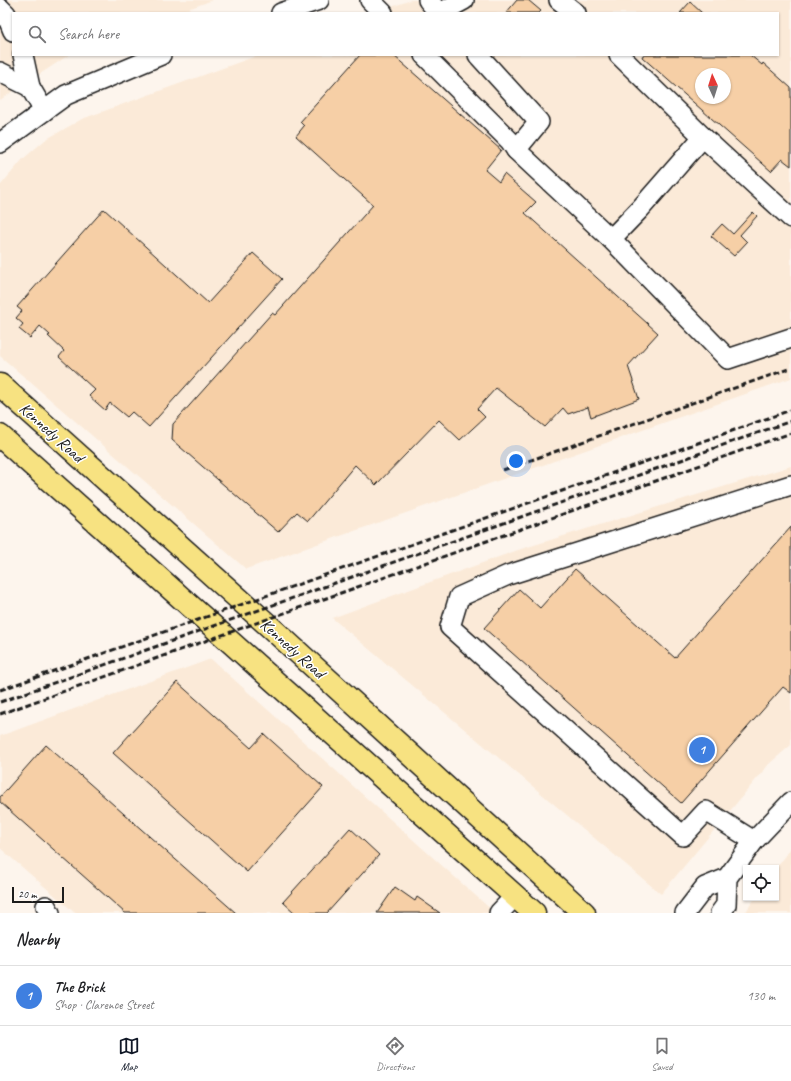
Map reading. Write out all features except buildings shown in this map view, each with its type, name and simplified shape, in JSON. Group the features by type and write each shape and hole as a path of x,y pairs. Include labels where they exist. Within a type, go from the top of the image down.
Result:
{"main road":[{"name":"Kennedy Road","path":"0,385 274,630 584,913"},
{"path":"0,436 534,913"}],"street":[{"path":"285,12 319,0"},
{"path":"370,0 382,12"},
{"path":"428,0 439,12"},
{"path":"442,12 464,0"},
{"path":"559,0 575,12"},
{"path":"0,8 6,14 12,29"},
{"path":"23,56 30,87 44,111"},
{"path":"0,143 66,95 159,56"},
{"path":"425,56 510,141 516,150 611,240 728,359 791,338"},
{"path":"479,56 539,122 516,150"},
{"path":"620,56 791,218"},
{"path":"0,72 30,87"},
{"path":"611,240 703,136"},
{"path":"754,841 706,812 683,836 450,627 459,596 508,574 791,485"},
{"path":"685,913 705,887 727,878 754,841 791,802"},
{"path":"720,913 726,905 727,878"},
{"path":"499,913 515,896"}],"shaded area":[{"path":"0,0 213,0 180,12 12,12 12,56 67,56 0,100"},
{"path":"411,0 791,0 791,378 246,569 0,356 0,186 23,159 45,140 82,119 256,56 779,56 779,12 378,12"},
{"path":"791,466 791,745 769,764 661,894 332,618 518,550"},
{"path":"211,659 495,913 75,913 0,848 0,736"},
{"path":"791,847 791,913 745,913 753,901 779,901 778,865"}],"railway":[{"path":"503,470 791,368"},
{"path":"0,690 791,410"},
{"path":"0,702 791,421"},
{"path":"0,714 791,433"}],"place":[{"name":"The Brick","path":"702,750"}]}
